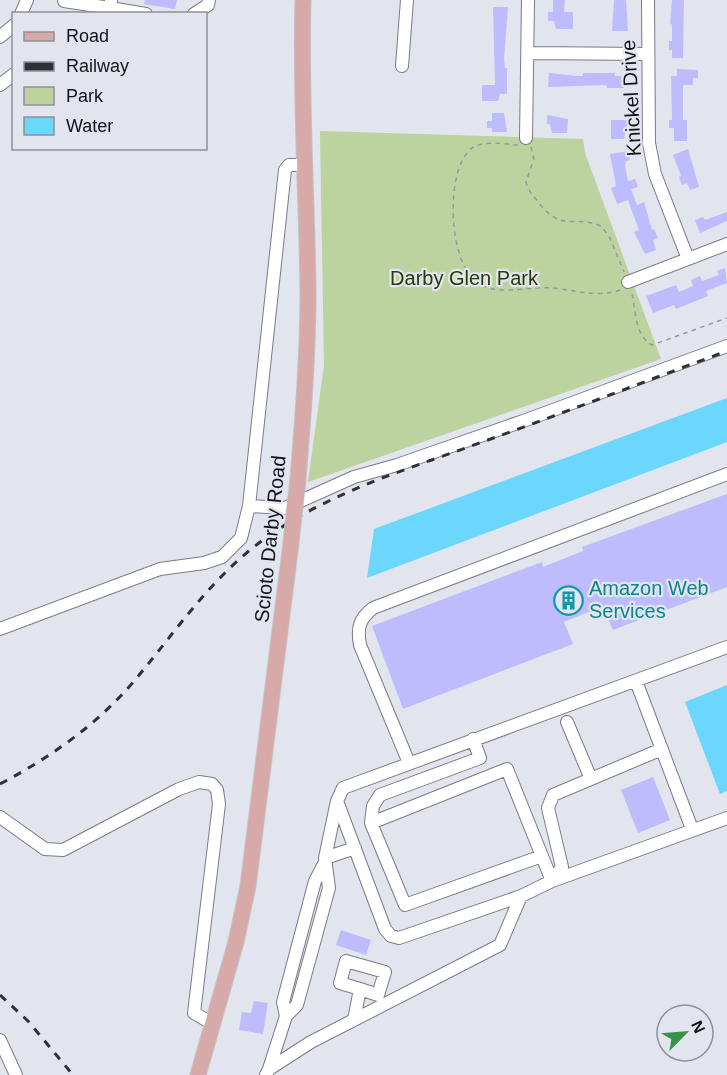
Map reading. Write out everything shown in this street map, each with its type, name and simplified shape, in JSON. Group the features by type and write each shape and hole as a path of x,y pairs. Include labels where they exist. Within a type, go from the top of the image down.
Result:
{"main road":[{"name":"Scioto Darby Road","path":"198,1075 237,942 248,885 298,479 306,384 308,295 303,0"}],"street":[{"path":"64,0 110,4 139,12"},
{"path":"197,12 208,5 209,0"},
{"path":"402,66 407,0"},
{"path":"526,138 528,0"},
{"name":"Knickel Drive","path":"648,0 646,54 649,143 655,174 688,259"},
{"path":"0,37 12,27"},
{"path":"529,53 646,54"},
{"path":"0,85 12,76"},
{"path":"0,629 160,569 204,563 222,557 241,538 249,506 285,170 289,165 304,165"},
{"path":"629,285 727,244"},
{"path":"249,506 285,508 354,477 397,465 526,420 727,346"},
{"path":"409,763 360,645 358,632 362,616 373,608 727,474"},
{"path":"268,1072 286,1016 283,1002 315,881 324,861 342,788 727,647"},
{"path":"636,681 692,829"},
{"path":"567,722 591,779"},
{"path":"473,739 480,758 380,795 373,806 371,824 405,905 542,856"},
{"path":"552,881 562,867 548,808 548,801 553,795 662,749"},
{"path":"371,824 507,769 552,881"},
{"path":"0,817 45,849 63,850 178,789 199,782 212,784 217,790 219,804 194,1013 213,1024"},
{"path":"337,801 385,929 391,936 399,938 521,896 552,881 727,818"},
{"path":"324,861 355,848"},
{"path":"268,1072 311,1042 500,945 521,896"},
{"path":"354,1020 360,989"},
{"path":"0,1040 16,1075"}],"path":[{"path":"629,285 595,294 552,288 498,289 478,283 459,256 454,229 457,179 466,154 482,144 526,145 531,148 534,159 526,182 530,193 548,215 557,220 601,226 609,236 629,285 639,328 644,338 652,345 727,318"}],"green space":[{"name":"Darby Glen Park","path":"320,131 583,139 585,153 661,359 308,482 324,365"}],"water":[{"path":"727,398 727,442 367,578 374,529"},
{"path":"727,685 727,791 720,794 685,702"}],"building":[{"path":"145,0 177,0 175,9 144,4"},
{"path":"553,0 565,0 564,12 573,12 573,29 556,29 554,21 548,21 548,12 553,12"},
{"path":"614,0 626,0 628,31 612,31"},
{"path":"672,0 684,0 683,58 672,58 672,50 669,50 669,41 672,41 670,23"},
{"path":"493,7 508,7 504,59 505,68 507,68 507,94 500,94 498,101 482,101 482,85 495,85"},
{"path":"677,69 698,70 698,78 693,78 693,85 683,85 683,120 687,120 687,141 674,141 674,128 669,128 669,120 672,120 671,76 677,76"},
{"path":"549,73 583,76 583,73 615,73 615,76 624,76 624,88 607,88 606,85 548,87"},
{"path":"492,113 504,113 507,132 492,132 492,128 487,128 487,121 492,121"},
{"path":"547,115 568,119 567,133 552,133 550,124 547,124"},
{"path":"611,120 628,120 624,139 611,139"},
{"path":"688,149 699,187 690,190 687,183 682,185 673,155"},
{"path":"628,151 630,160 626,161 625,166 628,181 635,179 638,187 631,189 637,205 644,202 652,230 654,229 658,238 653,240 656,250 645,254 634,232 639,230 628,200 617,204 611,188 616,186 610,154"},
{"path":"727,212 727,221 700,233 695,220 703,217 705,220"},
{"path":"725,268 727,283 706,291 708,296 676,309 674,305 653,313 646,296 676,285 679,292 693,286 691,280 700,276 702,281 719,275 717,271"},
{"name":"Amazon Web Services","path":"727,494 727,587 613,630 605,612 591,617 588,612 564,622 573,644 403,709 372,626 542,562 543,567 583,551 582,547"},
{"path":"653,777 670,820 638,833 621,790"},
{"path":"341,930 371,940 366,955 336,945"},
{"path":"254,1001 268,1003 263,1034 239,1030 242,1012 251,1013"}],"railway":[{"path":"0,784 55,751 105,711 135,680 210,588 244,555 289,523 343,495 399,472 727,351"},
{"path":"0,995 28,1021 73,1075"}],"place":[{"name":"Amazon Web Services","path":"568,600"}]}
